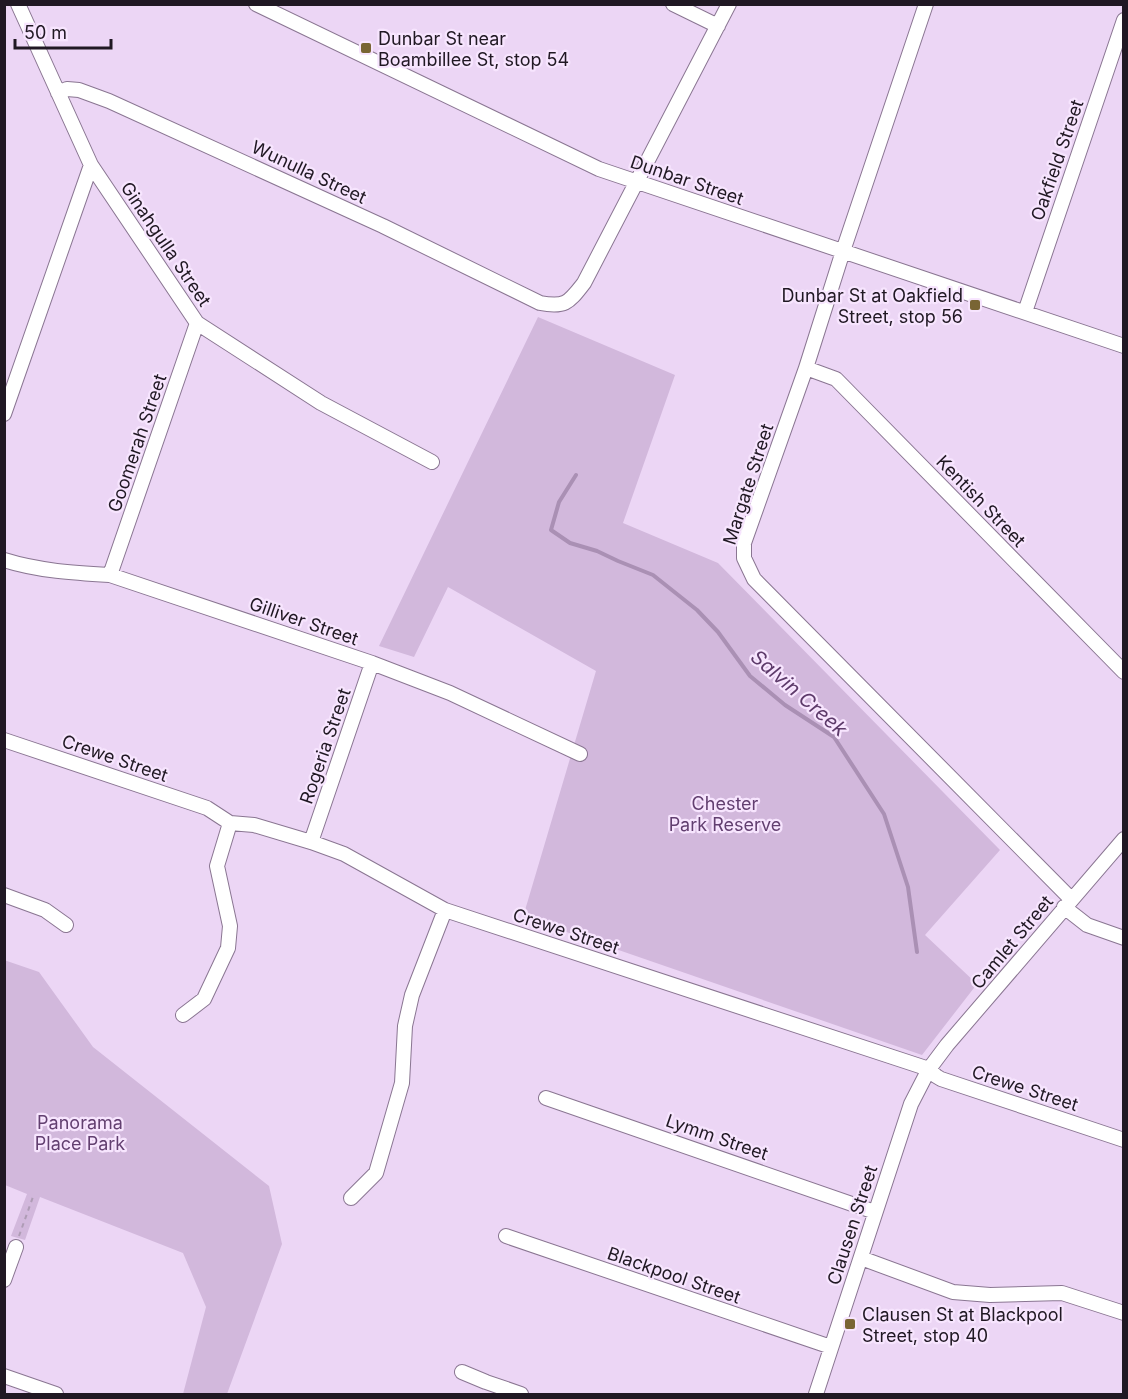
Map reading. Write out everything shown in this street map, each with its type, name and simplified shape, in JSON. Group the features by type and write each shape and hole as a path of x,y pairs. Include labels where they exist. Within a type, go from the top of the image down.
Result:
{"street":[{"name":"Ginahgulla Street","path":"18,4 90,165 197,322 321,403 432,462"},
{"name":"Dunbar Street","path":"256,4 599,169 1124,346"},
{"path":"673,4 718,26"},
{"path":"636,181 729,4"},
{"name":"Margate Street","path":"926,4 806,368 744,543 744,558 754,579 1087,925 1124,938"},
{"name":"Oakfield Street","path":"1025,312 1124,20"},
{"name":"Wunulla Street","path":"58,93 67,89 79,90 110,101 383,226 540,303 555,306 570,301 584,283 636,181"},
{"path":"4,414 90,165"},
{"name":"Goomerah Street","path":"110,574 197,322"},
{"name":"Kentish Street","path":"806,368 836,379 1124,672"},
{"name":"Gilliver Street","path":"4,560 74,573 110,574 372,663 450,693 580,754"},
{"name":"Rogeria Street","path":"311,842 372,663"},
{"name":"Crewe Street","path":"4,740 207,808 230,823 254,825 344,854 445,910 929,1070 941,1079 1124,1140"},
{"path":"183,1015 204,999 228,948 230,927 217,866 230,823"},
{"name":"Camlet Street","path":"929,1070 947,1045 1124,839"},
{"path":"4,895 45,910 66,925"},
{"path":"351,1198 376,1173 402,1083 405,1026 412,995 445,910"},
{"name":"Clausen Street","path":"816,1395 911,1104 929,1070"},
{"name":"Lymm Street","path":"546,1098 875,1212"},
{"name":"Blackpool Street","path":"506,1236 831,1347"},
{"path":"4,1280 16,1247"},
{"path":"861,1258 953,1292 990,1295 1062,1293 1124,1313"},
{"path":"462,1372 521,1395"},
{"path":"4,1376 56,1395"}],"path":[{"path":"16,1247 34,1194"}],"green space":[{"name":"Chester Park Reserve","path":"538,317 675,375 623,523 718,563 1000,850 925,935 977,984 922,1055 523,917 596,671 448,587 414,657 379,646"},
{"name":"Panorama Place Park","path":"4,960 39,972 93,1047 269,1186 282,1244 227,1394 183,1394 206,1307 183,1253 40,1197 25,1240 11,1236 27,1194 5,1185"}],"waterway":[{"name":"Salvin Creek","path":"576,475 559,502 551,530 570,543 597,551 653,575 697,610 718,632 750,676 785,705 834,737 884,814 908,887 917,952"}],"place":[{"name":"Dunbar St near Boambillee St, stop 54","path":"366,48"},
{"name":"Dunbar St at Oakfield Street, stop 56","path":"975,305"},
{"name":"Clausen St at Blackpool Street, stop 40","path":"850,1324"}]}
